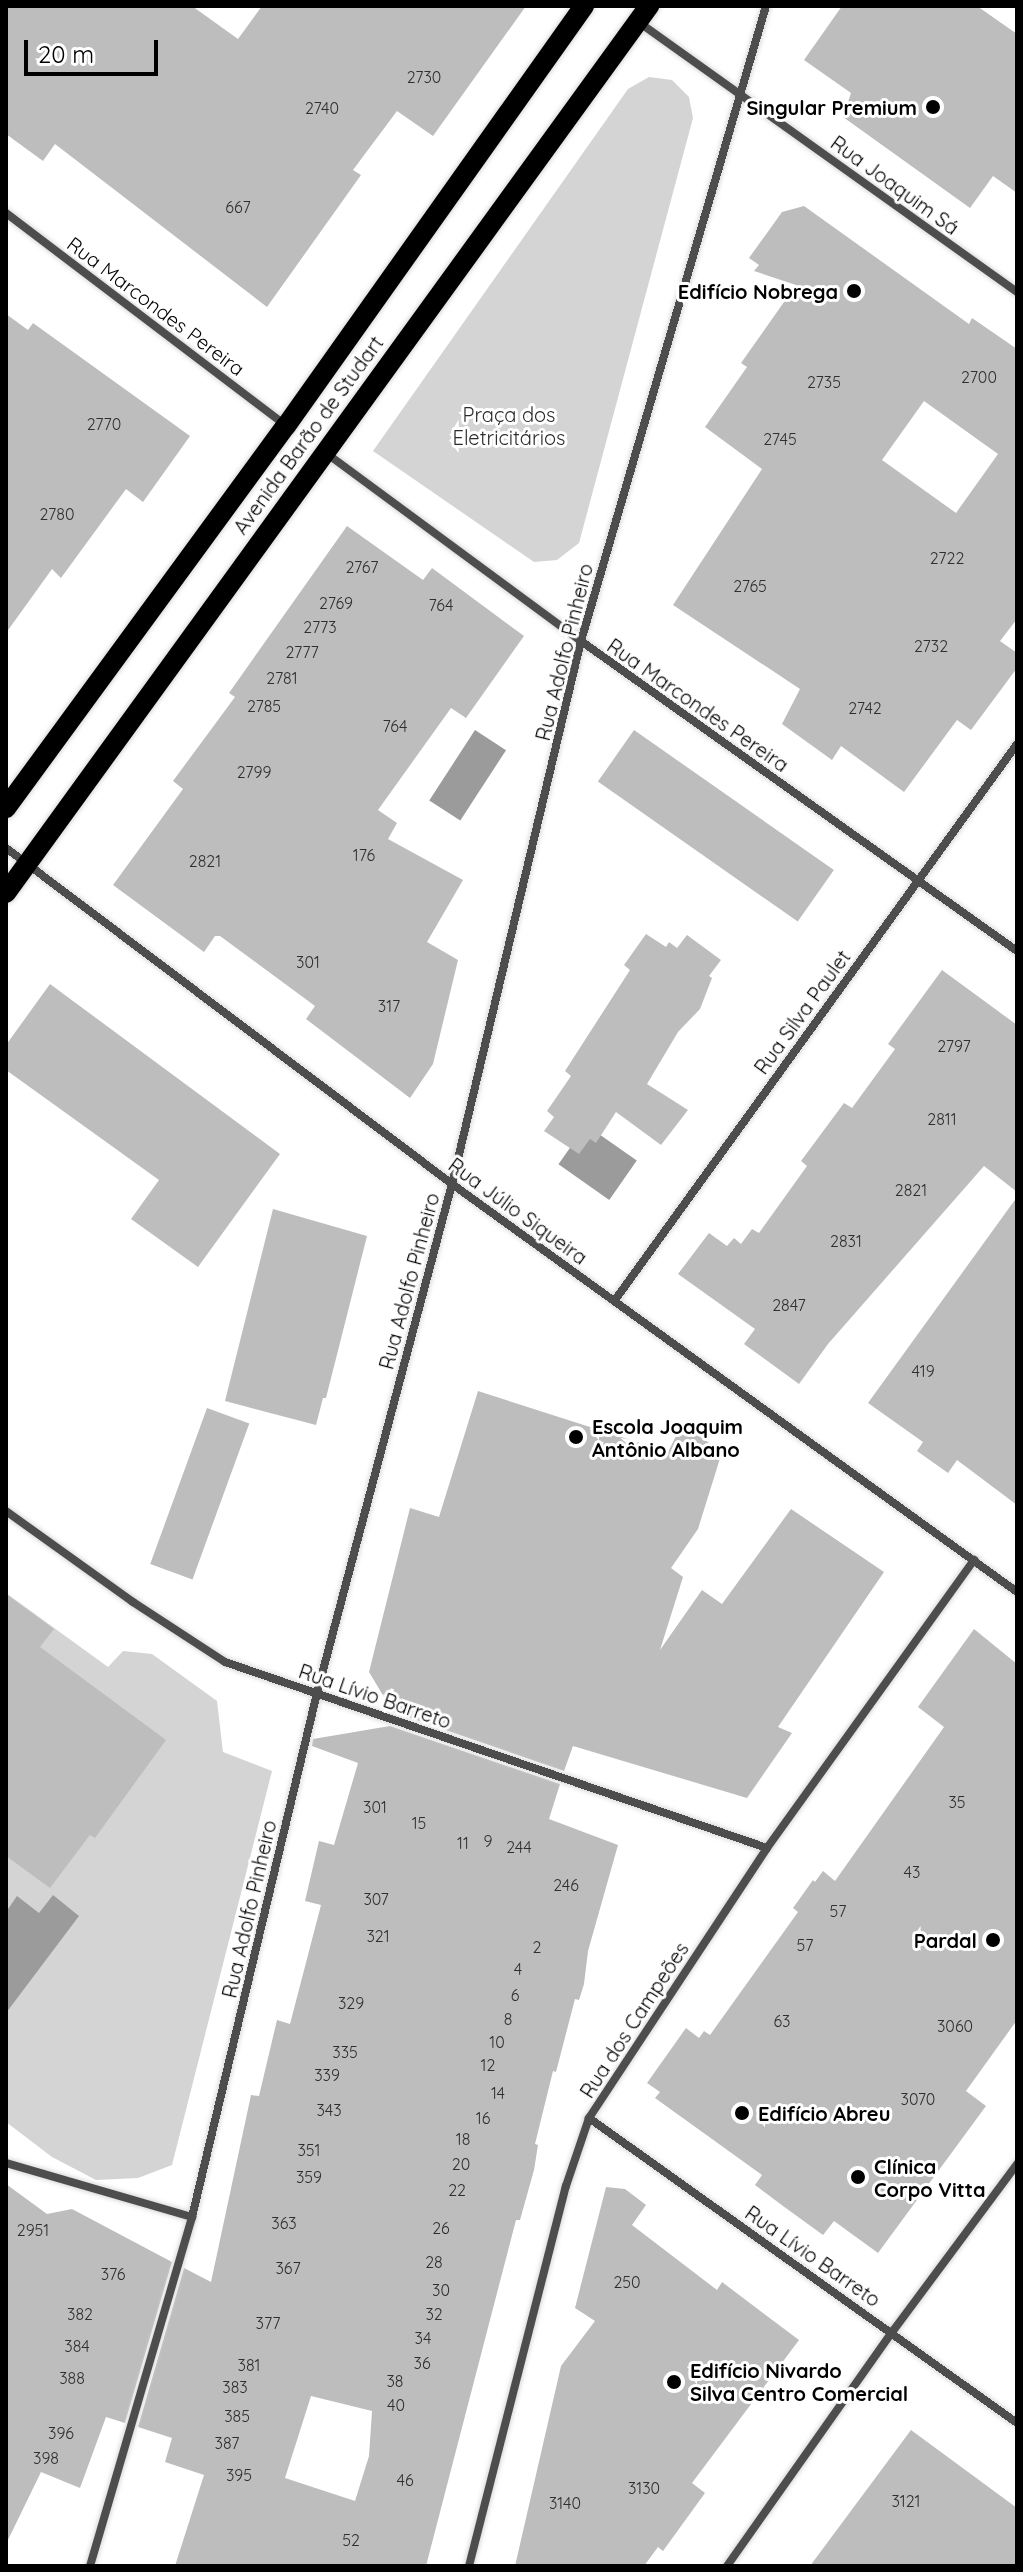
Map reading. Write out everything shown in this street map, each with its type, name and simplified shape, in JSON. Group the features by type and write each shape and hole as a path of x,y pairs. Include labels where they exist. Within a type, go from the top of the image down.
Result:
{"main road":[{"name":"Avenida Barão de Studart","path":"6,808 286,426 584,6"},
{"name":"Avenida Barão de Studart","path":"6,893 643,14"}],"street":[{"name":"Rua Adolfo Pinheiro","path":"90,2566 192,2217 317,1693 452,1184 581,641 766,6"},
{"name":"Rua Joaquim Sá","path":"643,14 739,93 1017,292"},
{"name":"Rua Marcondes Pereira","path":"6,213 286,426"},
{"name":"Rua Marcondes Pereira","path":"325,452 581,641 1017,951"},
{"name":"Rua Silva Paulet","path":"615,1300 1017,744"},
{"name":"Rua Júlio Siqueira","path":"6,848 452,1184 1017,1592"},
{"name":"Rua Lívio Barreto","path":"6,1511 133,1602 225,1662 767,1848"},
{"name":"Rua dos Campeões","path":"469,2566 566,2186 589,2118 767,1848 974,1560"},
{"name":"Rua Lívio Barreto","path":"589,2118 893,2331 1017,2423"},
{"path":"6,2163 192,2217"},
{"path":"727,2566 893,2331 1017,2164"}],"green space":[{"name":"Praça dos Eletricitários","path":"649,77 672,80 689,97 693,118 579,543 557,560 534,562 373,451 628,89"},
{"path":"6,1593 108,1667 123,1651 152,1654 217,1701 223,1752 272,1771 172,2165 138,2178 96,2180 52,2157 6,2122"}],"shaded area":[{"path":"475,730 506,750 460,821 429,800"},
{"path":"586,1125 637,1161 609,1200 558,1164"},
{"path":"53,1895 79,1916 6,2013 6,1912 17,1896 39,1913"}],"building":[{"path":"6,6 192,6 238,39 262,6 526,6 433,136 397,111 353,170 361,175 267,307 55,144 43,161 6,134"},
{"name":"Singular Premium","path":"842,6 977,6 1017,34 1017,193 993,176 970,208 843,117 851,93 804,60"},
{"path":"804,206 969,324 972,318 1017,349 1017,619 1000,641 1017,653 1017,668 971,730 957,720 904,792 841,746 832,760 782,724 800,689 673,605 762,469 705,427 747,367 741,363 796,285 754,271 759,265 749,258 782,212","holes":["924,401 998,454 956,513 882,460"]},
{"path":"6,314 28,330 33,323 190,436 143,502 126,489 61,578 52,569 6,633"},
{"path":"347,526 423,580 432,568 524,636 466,718 451,708 378,810 397,823 388,839 463,880 427,942 458,960 433,1064 410,1098 306,1019 315,1006 220,936 215,936 204,952 113,885 183,789 173,781 235,697 229,693"},
{"path":"634,730 834,870 798,922 598,782"},
{"path":"646,934 666,947 669,942 677,948 687,935 721,960 709,976 712,978 700,1009 678,1032 647,1084 688,1110 661,1145 616,1112 596,1143 590,1139 579,1154 544,1131 554,1117 547,1111 571,1076 565,1071 630,970 624,965"},
{"path":"942,970 1017,1025 1017,1192 984,1166 828,1344 799,1384 744,1344 755,1329 678,1274 709,1233 727,1246 734,1238 741,1244 752,1229 759,1233 807,1166 801,1161 844,1103 852,1108 895,1049 888,1044"},
{"path":"50,984 280,1154 198,1267 131,1219 159,1180 6,1070 6,1045"},
{"path":"1017,1197 1017,1505 957,1460 948,1473 917,1451 923,1442 868,1403"},
{"path":"273,1209 367,1236 326,1398 323,1398 316,1425 225,1401"},
{"name":"Escola Joaquim Antônio Albano","path":"478,1391 668,1452 682,1424 722,1452 698,1529 671,1568 683,1577 660,1650 702,1590 722,1604 791,1509 884,1572 778,1727 792,1733 747,1798 573,1746 564,1771 393,1712 369,1672 410,1508 439,1517"},
{"path":"207,1408 249,1423 193,1579 150,1564"},
{"path":"6,1594 54,1629 40,1647 166,1740 95,1838 90,1835 50,1888 6,1856"},
{"path":"974,1629 1017,1664 1017,2020 966,2091 986,2106 878,2253 834,2221 823,2235 783,2206 755,2185 762,2175 655,2098 660,2092 647,2083 686,2028 699,2038 704,2031 710,2035 798,1912 793,1908 813,1880 815,1882 823,1871 835,1881 944,1727 918,1707"},
{"path":"390,1726 560,1784 549,1819 618,1845 588,1951 584,1984 579,2000 575,1999 556,2072 553,2071 535,2144 538,2145 534,2170 520,2220 516,2220 426,2566 175,2566 204,2475 165,2462 172,2438 138,2427 184,2268 211,2282 251,2095 259,2096 277,2020 290,2024 321,1905 305,1901 319,1841 334,1845 358,1763 312,1746 313,1739","holes":["311,2396 372,2411 369,2456 355,2501 285,2478"]},
{"path":"6,2184 47,2214 72,2209 172,2262 125,2423 106,2417 80,2488 41,2472 6,2544"},
{"path":"606,2187 625,2189 646,2205 632,2225 717,2290 722,2282 799,2340 692,2483 705,2493 663,2551 658,2547 644,2566 515,2566 561,2366 595,2321 575,2308"},
{"path":"911,2430 1017,2508 1017,2566 810,2566"}],"place":[{"name":"Singular Premium","path":"933,107"},
{"name":"Edifício Nobrega","path":"854,291"},
{"name":"Escola Joaquim Antônio Albano","path":"576,1437"},
{"name":"Pardal","path":"993,1940"},
{"name":"Edifício Abreu","path":"742,2113"},
{"name":"Clínica Corpo Vitta","path":"858,2177"},
{"name":"Edifício Nivardo Silva Centro Comercial","path":"674,2382"}]}
